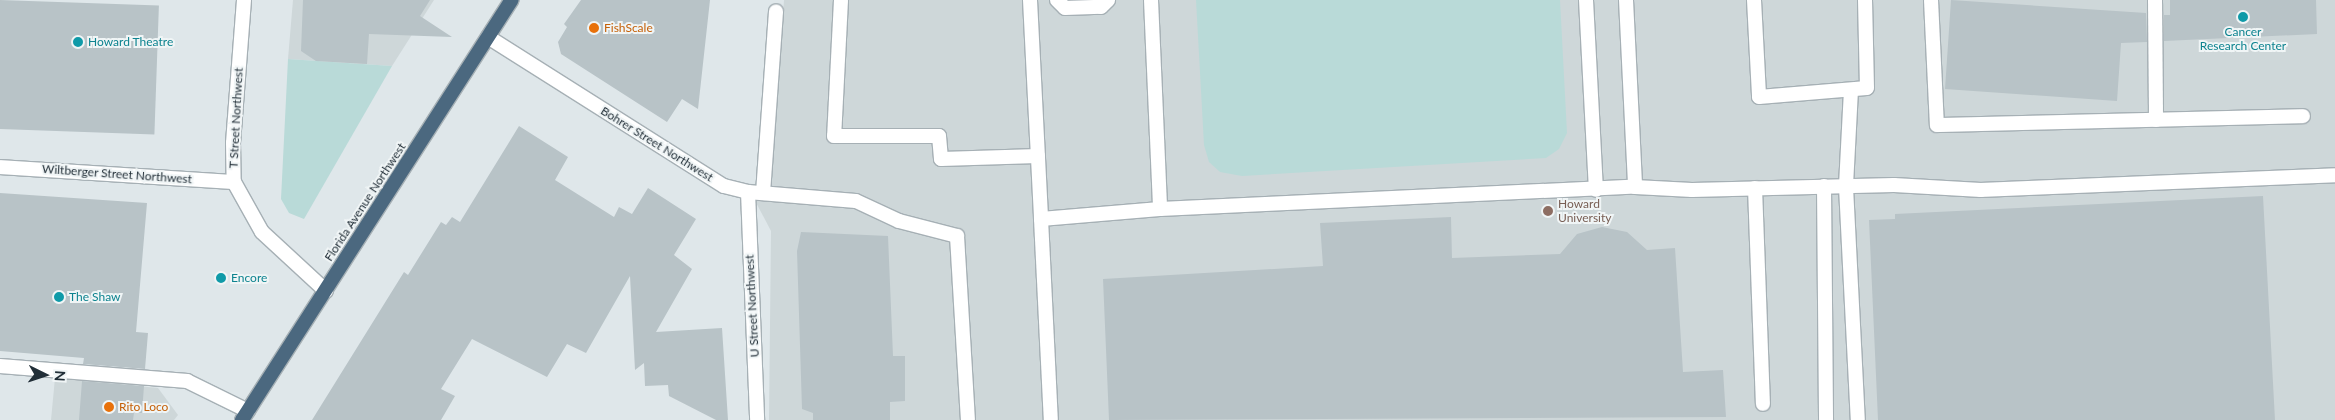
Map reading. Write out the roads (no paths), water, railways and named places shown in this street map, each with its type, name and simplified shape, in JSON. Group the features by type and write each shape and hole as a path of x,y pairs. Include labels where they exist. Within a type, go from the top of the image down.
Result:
{"highway":[{"name":"Florida Avenue Northwest","path":"245,415 512,0"}],"street":[{"name":"T Street Northwest","path":"244,0 233,143 234,182 262,232 326,291"},
{"path":"841,0 834,136 940,136 941,159 1038,156"},
{"path":"1030,0 1051,420"},
{"path":"1058,0 1065,8 1101,7 1108,0"},
{"path":"1151,0 1160,210"},
{"path":"1586,0 1596,190"},
{"path":"1626,0 1635,187"},
{"path":"1754,0 1759,97 1867,88 1865,0"},
{"path":"1931,0 1937,125 2303,116"},
{"path":"2155,0 2156,120"},
{"path":"763,193 776,11"},
{"name":"Bohrer Street Northwest","path":"488,37 710,180 748,192 856,201 898,221 957,236 968,420"},
{"path":"1851,90 1846,187 1858,420"},
{"name":"Wiltberger Street Northwest","path":"0,166 234,182"},
{"path":"1041,219 1160,210 1635,187 1934,186 1981,190 2335,175"},
{"path":"1824,186 1826,420"},
{"path":"1755,188 1764,404"},
{"name":"U Street Northwest","path":"748,192 757,420"},
{"path":"0,366 187,381 245,415"}],"place":[{"name":"Cancer Research Center","path":"2243,17"},
{"name":"FishScale","path":"594,28"},
{"name":"Howard Theatre","path":"78,42"},
{"name":"Howard University","path":"1548,211"},
{"name":"Encore","path":"221,278"},
{"name":"The Shaw","path":"59,297"},
{"name":"Rito Loco","path":"109,407"}]}
